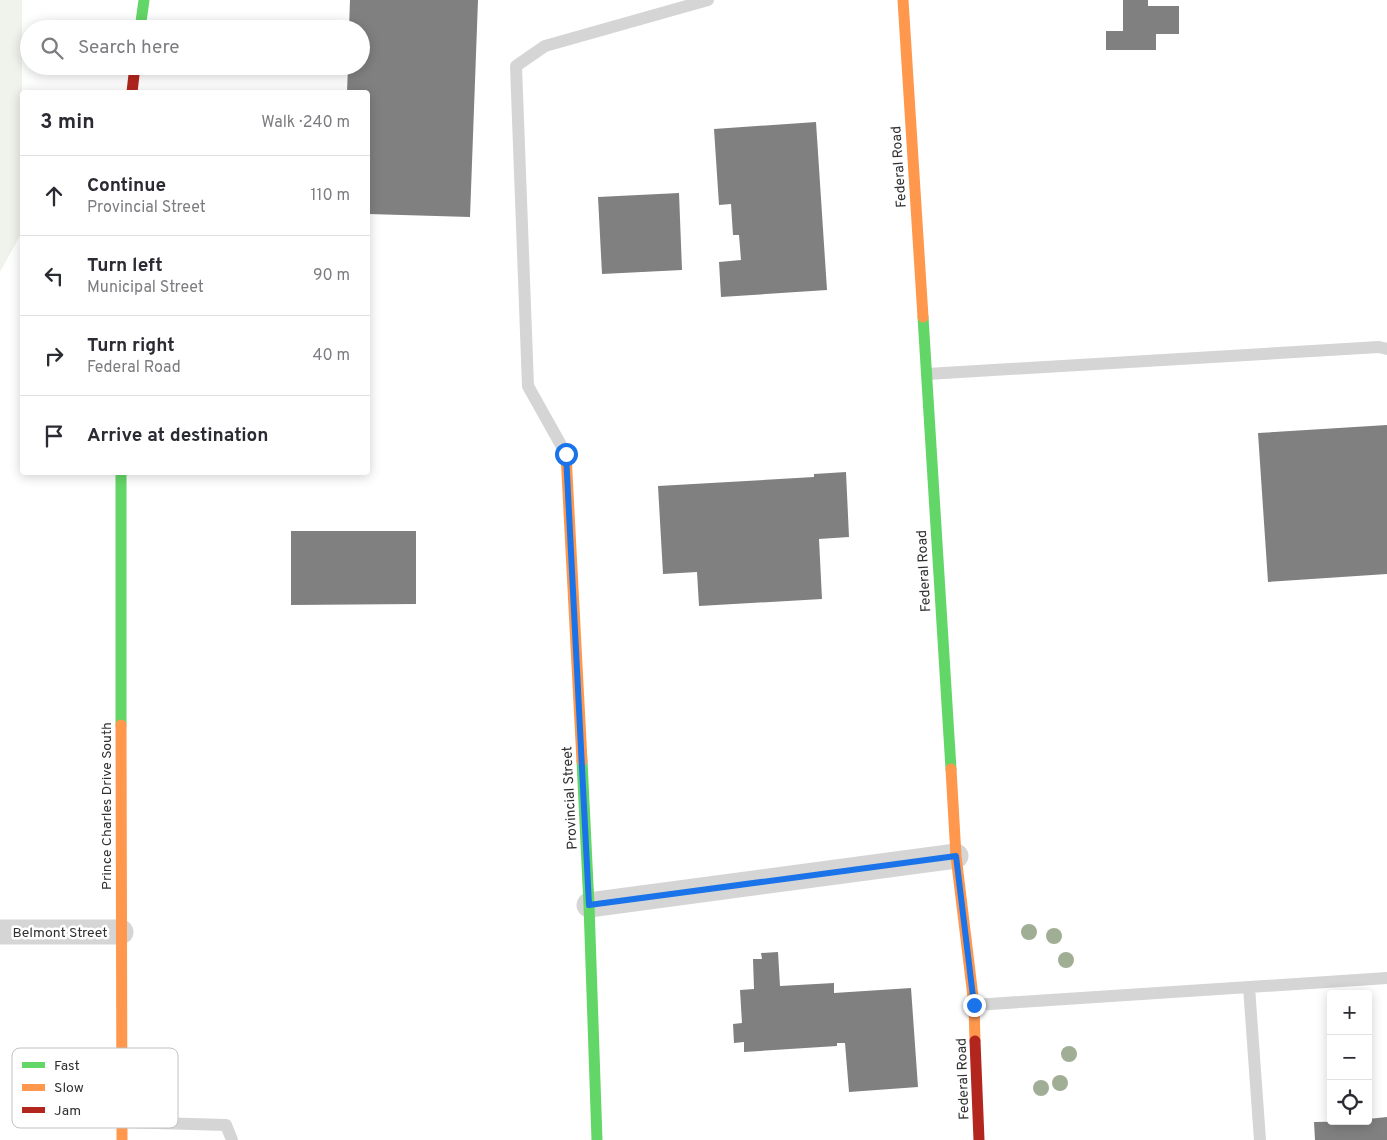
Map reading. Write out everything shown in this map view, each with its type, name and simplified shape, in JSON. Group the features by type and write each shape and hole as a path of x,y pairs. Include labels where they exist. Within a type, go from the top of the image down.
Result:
{"street":[{"path":"141,20 144,0"},
{"name":"Federal Road","path":"903,0 956,856 974,1005 979,1140"},
{"path":"132,90 134,75"},
{"name":"Provincial Street","path":"566,454 589,905 597,1140"},
{"name":"Prince Charles Drive South","path":"121,475 122,1048"},
{"path":"589,905 956,856"},
{"name":"Belmont Street","path":"0,932 121,932"}],"lane":[{"path":"566,454 528,386 516,66 545,46 708,0"},
{"path":"927,374 1379,347 1387,349"},
{"path":"974,1005 1387,978"},
{"path":"1249,987 1260,1140"},
{"path":"178,1124 226,1125 232,1140"}],"shaded area":[{"path":"0,0 22,0 22,20 20,20 20,75 22,75 22,90 20,90 20,236 0,272"}],"building":[{"path":"350,0 478,0 470,217 370,214 370,90 347,90 348,75 370,75 370,20 349,20"},
{"path":"1123,0 1148,0 1148,6 1179,6 1179,34 1156,34 1156,50 1106,50 1106,31 1123,31"},
{"path":"816,122 827,290 721,297 719,262 741,260 739,235 733,235 731,204 719,205 714,129"},
{"path":"679,193 682,270 602,274 598,197"},
{"path":"1387,425 1387,574 1268,582 1258,433"},
{"path":"846,472 849,537 819,539 822,599 699,606 697,572 663,574 658,486 814,477 814,474"},
{"path":"291,531 416,531 416,604 291,605"},
{"path":"778,952 780,986 834,983 834,993 911,988 918,1087 849,1092 845,1043 837,1043 837,1046 744,1052 744,1042 734,1043 733,1024 742,1023 740,990 754,989 753,959 762,959 761,953"},
{"path":"1387,1117 1387,1140 1315,1140 1314,1122 1327,1122 1327,1125 1372,1125 1372,1119"}],"traffic: fast":[{"path":"141,20 144,0"},
{"path":"923,317 951,769"},
{"path":"121,475 121,725"},
{"path":"582,761 597,1140"}],"traffic: slow":[{"path":"903,0 923,317"},
{"path":"566,454 582,761"},
{"path":"121,725 122,1048"},
{"path":"951,769 956,856 974,1005 975,1041"},
{"path":"122,1128 122,1140"}],"traffic: jam":[{"path":"132,90 134,75"},
{"path":"975,1041 979,1140"}],"route":[{"path":"566,454 589,905 956,856 974,1005"}]}
